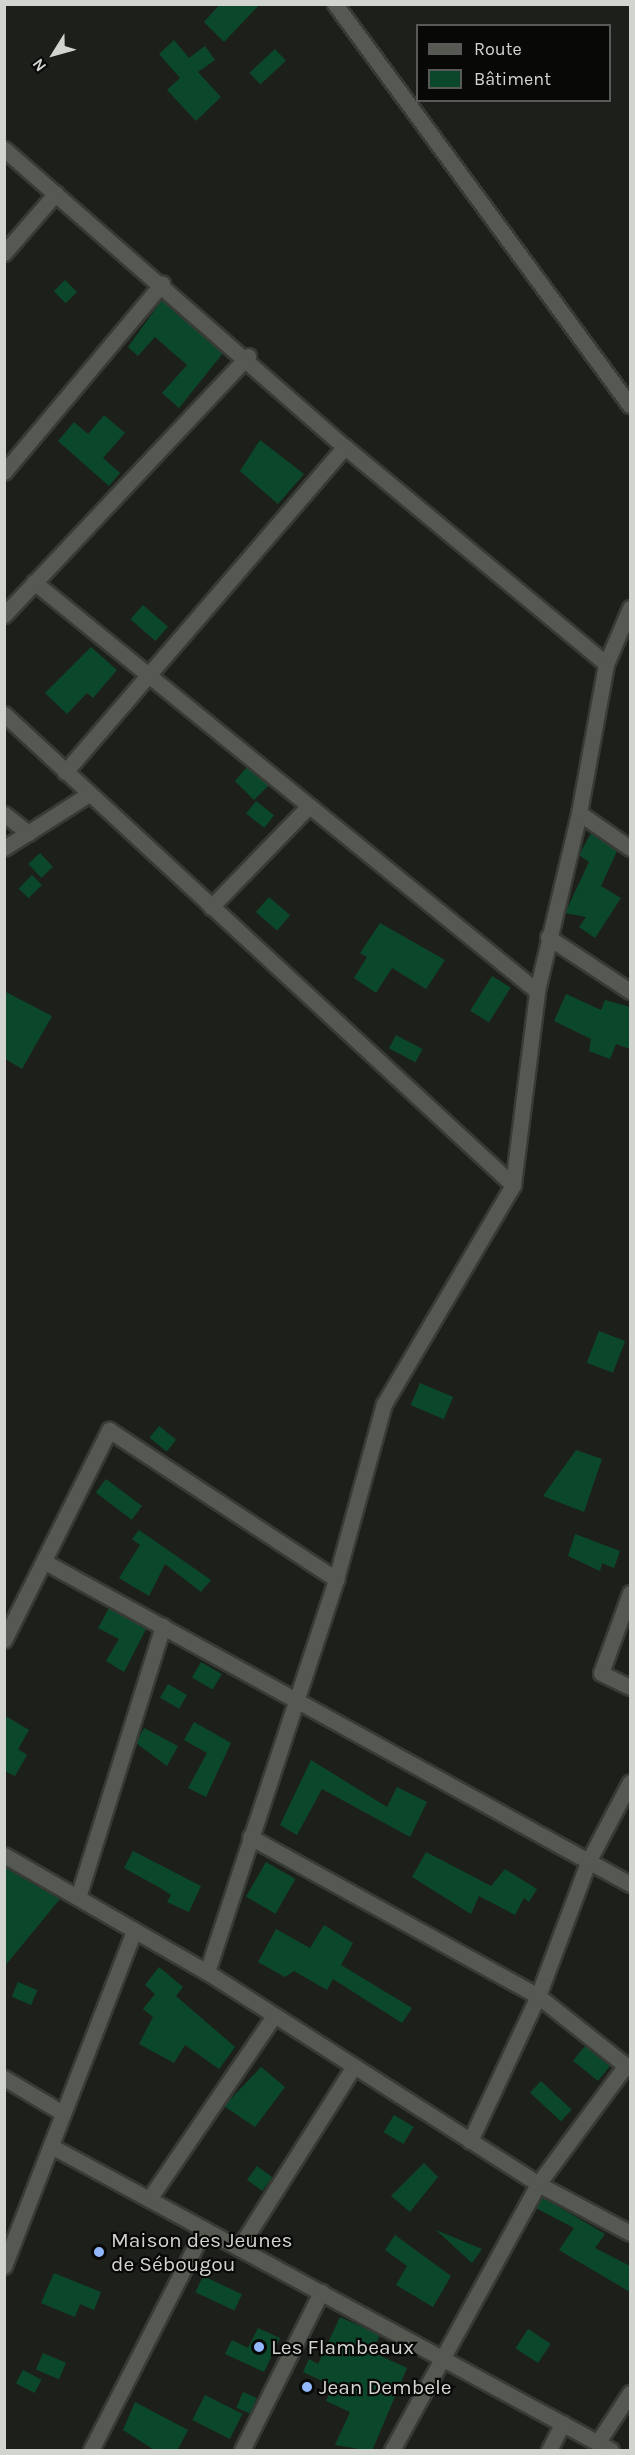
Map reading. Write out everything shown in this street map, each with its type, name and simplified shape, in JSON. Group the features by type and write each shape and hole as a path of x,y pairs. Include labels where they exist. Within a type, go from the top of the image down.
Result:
{"street":[{"path":"335,4 630,405"},
{"path":"4,149 248,356 345,447 606,664"},
{"path":"4,253 56,193"},
{"path":"4,472 162,284"},
{"path":"4,615 248,356"},
{"path":"65,772 345,447"},
{"path":"34,582 537,991"},
{"path":"207,1972 294,1697 336,1579 384,1404 513,1185 537,991 579,813 606,664 630,608"},
{"path":"4,714 513,1185"},
{"path":"4,848 89,794"},
{"path":"212,907 309,806"},
{"path":"579,813 630,848"},
{"path":"4,814 28,833"},
{"path":"548,937 630,991"},
{"path":"4,1640 109,1430 336,1579"},
{"path":"45,1562 294,1697 630,1884"},
{"path":"630,1593 601,1673 630,1687"},
{"path":"78,1897 163,1626"},
{"path":"470,2141 538,1996 588,1862 630,1782"},
{"path":"250,1837 538,1996 628,2067 538,2184 440,2356 392,2451"},
{"path":"4,1855 207,1972 538,2184 630,2233"},
{"path":"4,2266 51,2146 61,2112 134,1930"},
{"path":"148,2199 274,2016"},
{"path":"239,2248 354,2066"},
{"path":"4,2078 61,2112"},
{"path":"51,2146 604,2446 630,2394"},
{"path":"91,2451 204,2229"},
{"path":"242,2451 321,2292"},
{"path":"549,2451 563,2423"}],"building":[{"path":"220,4 260,4 224,42 204,22"},
{"path":"174,40 189,58 205,46 215,60 198,72 221,97 196,121 167,90 180,78 159,54"},
{"path":"275,49 286,61 260,85 249,73"},
{"path":"65,280 77,292 66,303 54,291"},
{"path":"162,300 223,353 179,408 162,393 187,365 155,337 138,356 128,347"},
{"path":"104,415 125,433 103,458 120,473 109,486 58,441 74,422 88,434"},
{"path":"260,440 304,474 278,504 240,471"},
{"path":"143,605 168,627 155,641 131,619"},
{"path":"91,647 117,670 93,698 87,693 67,714 45,693"},
{"path":"247,767 269,785 254,800 235,781"},
{"path":"256,801 274,815 264,828 246,814"},
{"path":"591,833 617,851 601,886 621,898 595,938 579,927 586,917 565,913 589,862 579,855"},
{"path":"40,853 53,867 41,878 28,864"},
{"path":"32,875 42,885 28,898 19,888"},
{"path":"269,897 290,915 277,930 256,912"},
{"path":"380,923 445,960 426,989 392,968 376,993 354,978 367,957 360,953"},
{"path":"492,976 511,988 489,1022 470,1011"},
{"path":"4,991 52,1016 22,1069 4,1058"},
{"path":"566,994 601,1010 605,1000 630,1007 630,1049 616,1044 610,1059 589,1051 591,1039 554,1021"},
{"path":"396,1035 422,1049 415,1062 389,1048"},
{"path":"599,1331 625,1341 613,1373 587,1363"},
{"path":"420,1383 453,1397 444,1419 411,1405"},
{"path":"159,1426 176,1440 167,1452 150,1438"},
{"path":"576,1450 602,1459 584,1512 543,1496"},
{"path":"106,1479 142,1506 132,1520 96,1493"},
{"path":"139,1530 211,1580 201,1592 165,1564 149,1596 119,1578 140,1545 132,1539"},
{"path":"575,1534 620,1551 614,1568 602,1563 600,1571 568,1556"},
{"path":"109,1608 146,1629 124,1672 106,1661 119,1639 98,1628"},
{"path":"201,1662 222,1674 213,1690 192,1678"},
{"path":"168,1684 187,1695 179,1709 160,1698"},
{"path":"4,1715 29,1730 18,1749 27,1755 15,1776 4,1771"},
{"path":"194,1722 231,1743 206,1797 188,1788 207,1753 184,1740"},
{"path":"144,1728 178,1746 167,1766 136,1743"},
{"path":"311,1760 387,1807 397,1787 427,1802 410,1837 322,1789 297,1835 280,1825"},
{"path":"133,1851 201,1886 189,1912 167,1902 171,1895 124,1868"},
{"path":"426,1852 491,1886 505,1869 537,1889 529,1902 524,1898 515,1915 479,1896 471,1914 412,1877"},
{"path":"266,1862 295,1879 275,1914 246,1897"},
{"path":"4,1867 60,1899 4,1967"},
{"path":"324,1925 353,1943 341,1965 412,2008 402,2023 333,1979 327,1990 294,1971 285,1977 258,1962 276,1929 310,1948"},
{"path":"159,1967 183,1987 176,1996 235,2047 219,2069 185,2045 174,2063 139,2044 153,2017 143,2009 155,1994 145,1985"},
{"path":"18,1982 37,1990 31,2005 12,1997"},
{"path":"585,2046 610,2066 598,2081 573,2061"},
{"path":"261,2067 285,2087 255,2127 224,2106"},
{"path":"541,2081 572,2110 561,2121 530,2093"},
{"path":"394,2115 414,2127 403,2144 384,2132"},
{"path":"424,2163 438,2177 410,2212 391,2196"},
{"path":"257,2166 272,2177 262,2191 247,2180"},
{"path":"542,2197 605,2234 595,2248 630,2266 630,2292 559,2250 574,2228 536,2208"},
{"path":"436,2230 482,2249 472,2263"},
{"path":"395,2235 451,2276 433,2307 396,2285 407,2266 385,2250"},
{"path":"54,2273 101,2292 94,2310 80,2304 75,2317 41,2303"},
{"path":"203,2276 242,2294 234,2310 195,2292"},
{"path":"340,2317 380,2335 372,2352 407,2368 372,2451 335,2445 350,2412 326,2401 333,2386 303,2372 309,2359 318,2364"},
{"path":"258,2328 280,2338 264,2372 225,2354 232,2340 248,2348"},
{"path":"528,2329 551,2344 538,2363 515,2348"},
{"path":"43,2353 66,2363 59,2379 36,2370"},
{"path":"23,2370 42,2380 34,2393 16,2383"},
{"path":"243,2392 257,2398 250,2414 236,2408"},
{"path":"205,2395 242,2414 230,2439 192,2420"},
{"path":"135,2402 188,2430 177,2451 156,2451 123,2430"}],"place":[{"name":"Maison des Jeunes de Sébougou","path":"99,2252"},
{"name":"Les Flambeaux","path":"259,2347"},
{"name":"Jean Dembele","path":"307,2387"}]}
